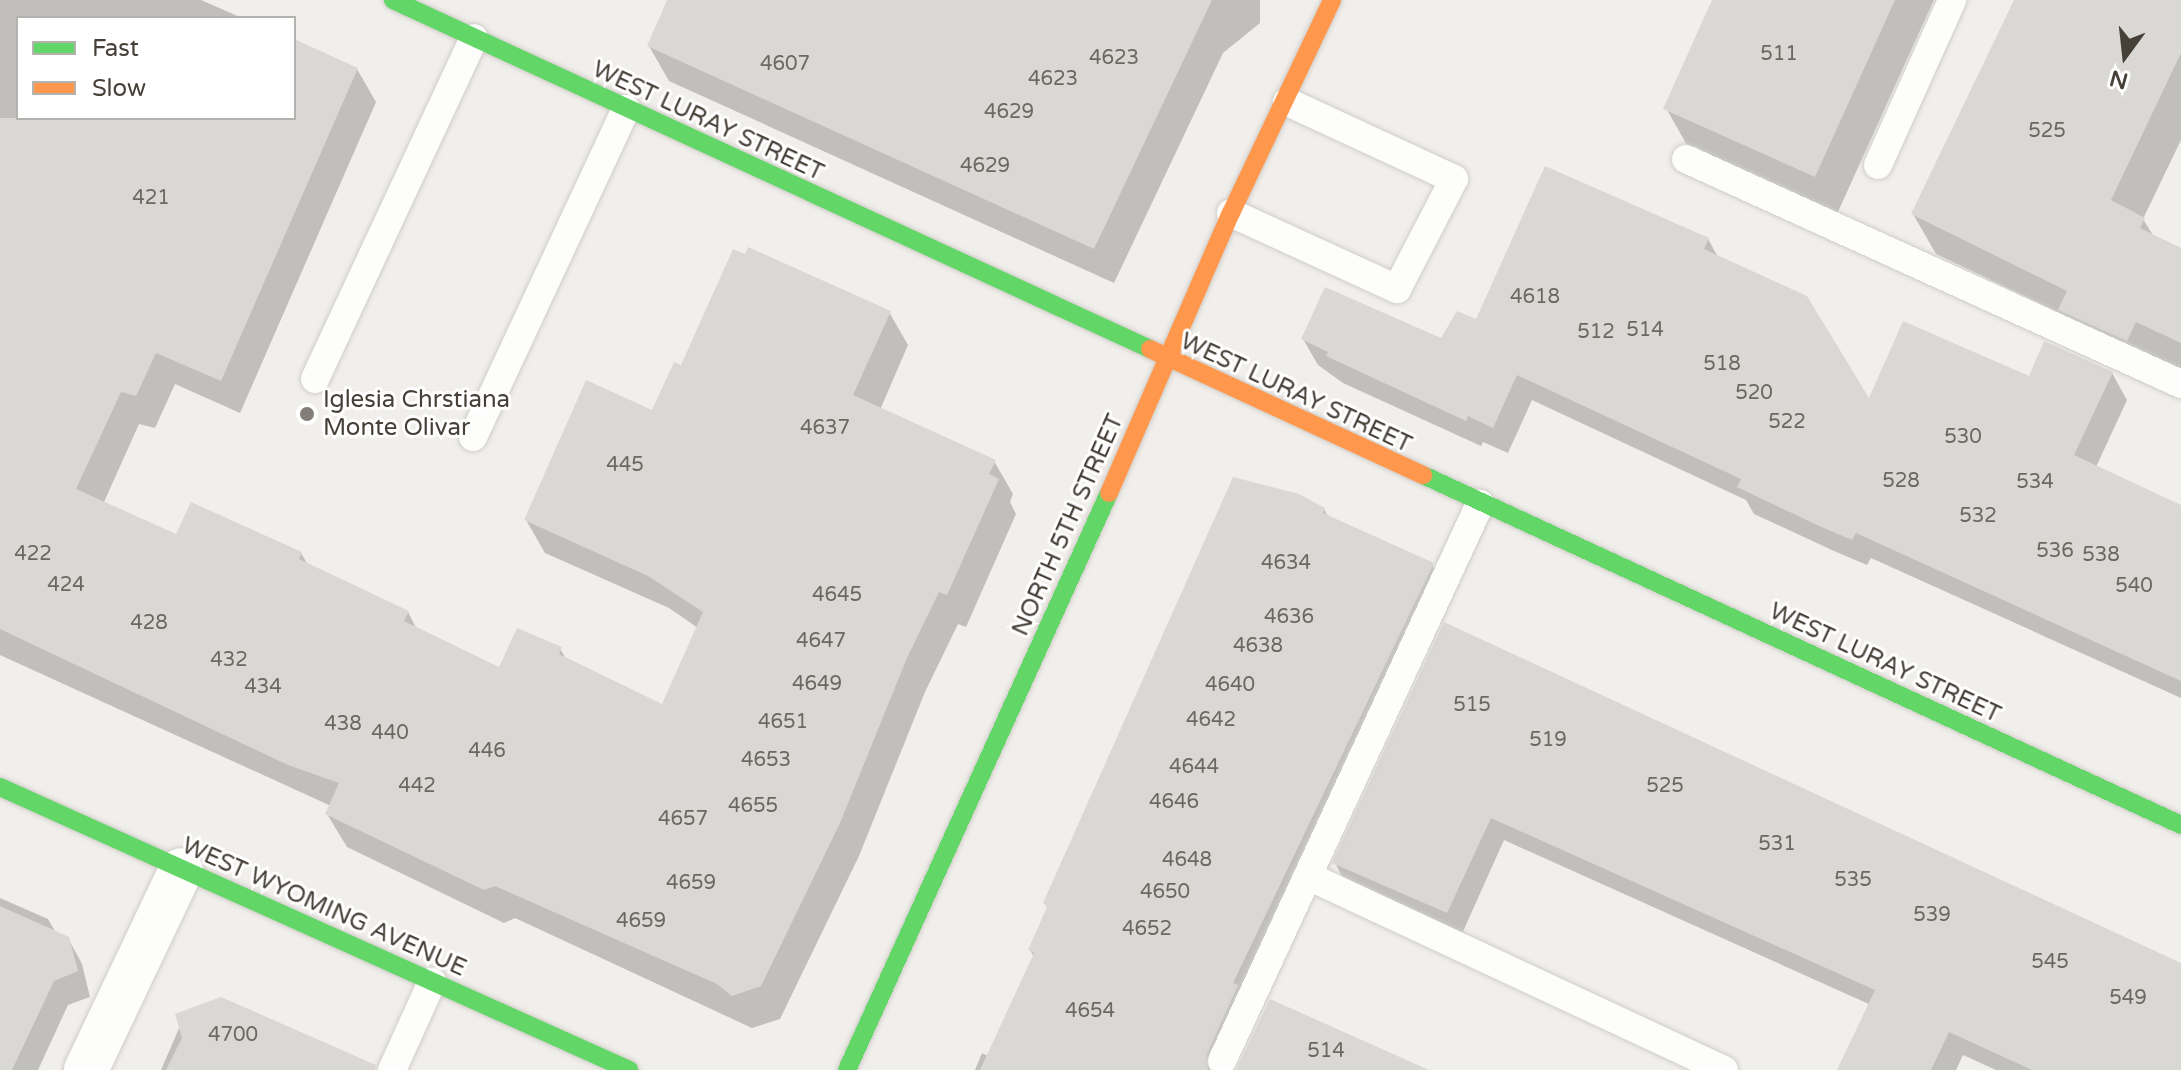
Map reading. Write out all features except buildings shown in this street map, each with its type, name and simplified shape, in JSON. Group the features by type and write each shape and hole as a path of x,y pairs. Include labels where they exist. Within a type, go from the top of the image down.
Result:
{"street":[{"name":"WEST LURAY STREET","path":"393,0 1169,361 2181,825"},
{"name":"NORTH 5TH STREET","path":"847,1070 1169,361 1231,213 1287,102 1332,0"},
{"name":"WEST WYOMING AVENUE","path":"0,787 629,1070"},
{"path":"86,1070 181,870"}],"lane":[{"path":"1878,165 1952,0"},
{"path":"315,379 474,38"},
{"path":"1231,213 1397,289 1454,179 1287,102"},
{"path":"473,437 626,109"},
{"path":"1686,159 2181,384"},
{"path":"1222,1061 1480,504"},
{"path":"1308,876 1724,1070"},
{"path":"392,1070 432,982"}],"traffic: fast":[{"path":"393,0 1150,349"},
{"path":"1423,475 2181,825"},
{"path":"847,1070 1109,493"},
{"path":"0,787 629,1070"}],"traffic: slow":[{"path":"1109,493 1231,213 1332,0"},
{"path":"1150,349 1423,475"}],"place":[{"name":"Iglesia Chrstiana Monte Olivar","path":"307,414"}]}
